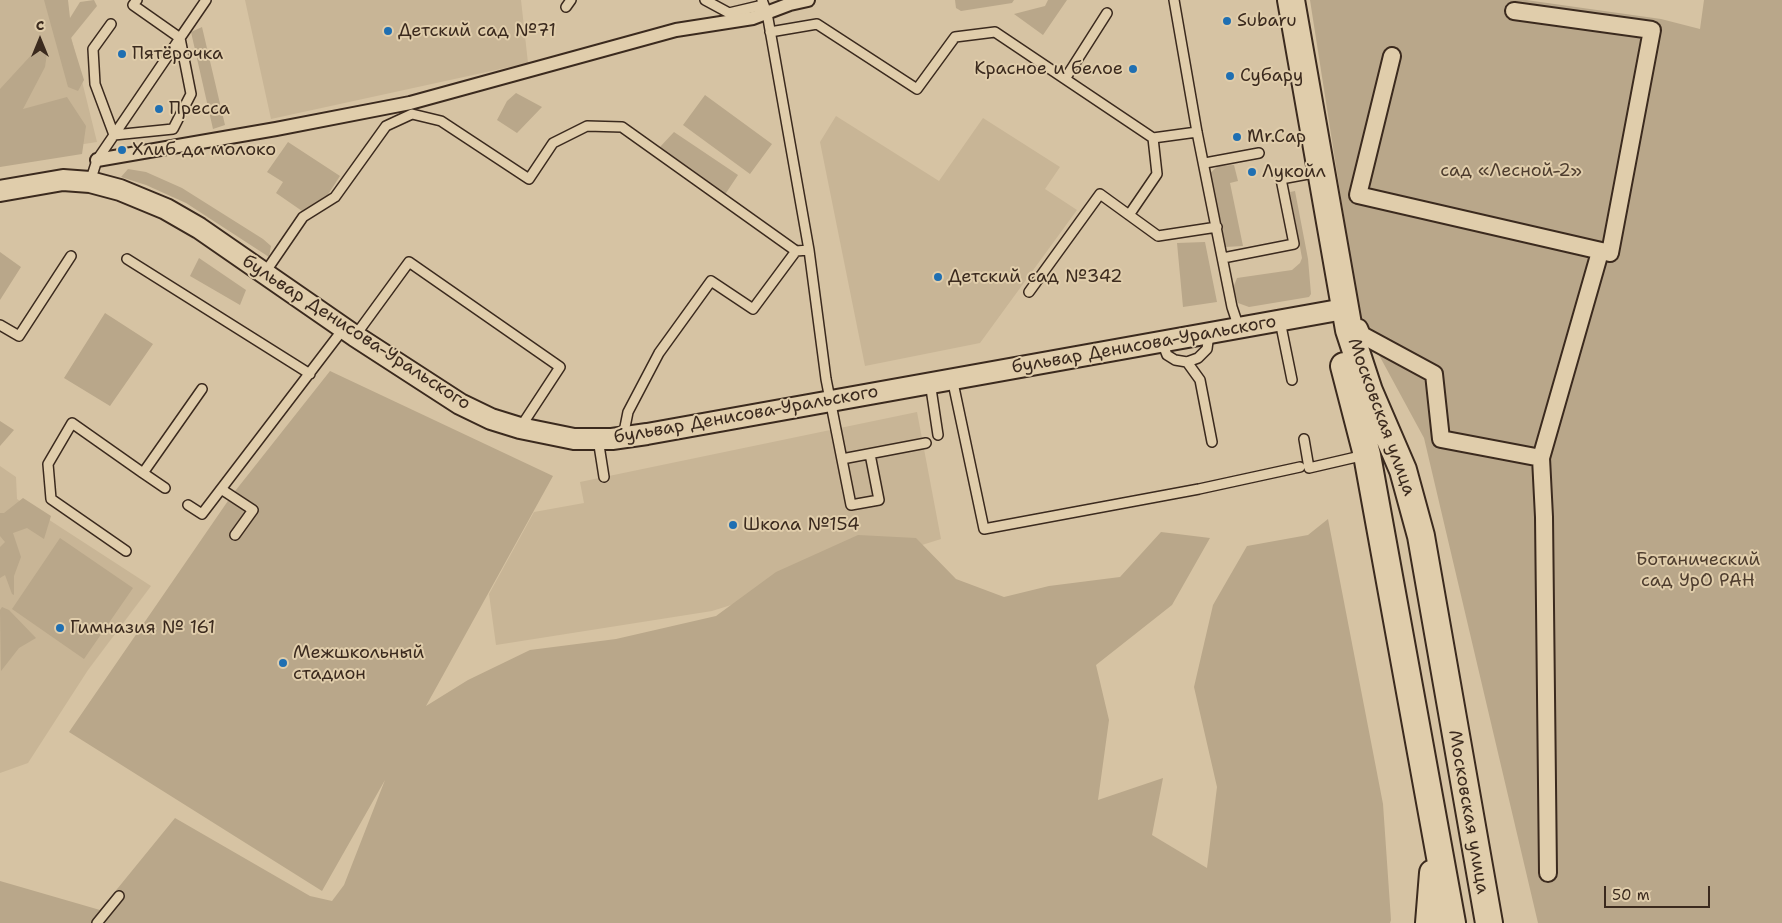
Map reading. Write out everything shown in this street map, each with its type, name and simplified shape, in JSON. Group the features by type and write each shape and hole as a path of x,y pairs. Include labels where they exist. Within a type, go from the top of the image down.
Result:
{"main road":[{"name":"Московская улица","path":"1273,0 1308,174 1342,317 1369,392 1395,448 1410,490 1421,536 1489,923"},
{"name":"Московская улица","path":"1291,0 1342,317 1452,923"},
{"path":"1429,923 1436,834"}],"street":[{"path":"96,160 276,129 410,103 676,30 753,18 764,6 790,4 808,0"},
{"path":"1392,56 1358,195 1610,253 1652,30 1514,11"},
{"name":"бульвар Денисова-Уральского","path":"0,191 63,180 90,182 120,190 166,209 199,228 350,332 460,404 491,419 520,428 574,439 623,437 831,402 952,378 1239,328 1280,322 1342,317"},
{"path":"1548,873 1544,517 1541,458 1600,252"},
{"path":"1342,317 1359,328 1362,335 1434,374 1441,439 1541,458"}],"lane":[{"path":"114,135 173,128 190,94 180,38 133,5 137,0"},
{"path":"90,182 96,160 206,0"},
{"path":"705,0 729,13 764,6 809,250 831,402 851,505 878,500 870,454"},
{"path":"1174,0 1197,132 1205,162 1232,307 1239,328"},
{"path":"1065,79 1108,13"},
{"path":"111,24 93,49 95,84 114,135"},
{"path":"770,32 816,24 917,88 954,37 995,32 1153,138 1197,132"},
{"path":"264,274 303,216 335,197 386,126 412,114 441,121 529,179 553,143 587,126 622,127 796,251 809,250"},
{"path":"1129,215 1156,174 1153,138"},
{"path":"1205,162 1259,153"},
{"path":"1223,258 1294,244 1281,179 1308,174"},
{"path":"1029,292 1100,194 1158,236 1217,227"},
{"path":"623,437 628,412 659,353 711,281 754,309 796,251"},
{"path":"0,325 20,336 71,256"},
{"path":"127,259 310,374"},
{"path":"188,505 202,514 289,398 350,332 409,262 560,367 520,428"},
{"path":"1280,322 1292,380"},
{"path":"1162,342 1167,355 1175,360 1187,362 1198,358 1207,349 1209,334"},
{"path":"1187,362 1200,380 1212,442"},
{"path":"952,378 984,528 1199,489 1300,467"},
{"path":"930,382 938,434"},
{"path":"143,473 202,389"},
{"path":"126,551 52,498 48,464 72,423 166,488"},
{"path":"598,439 604,477"},
{"path":"1304,439 1309,468 1367,454"},
{"path":"842,459 926,443"},
{"path":"221,489 253,510 235,535"},
{"path":"97,923 119,896"}],"shaded area":[{"path":"0,0 62,0 97,142 0,157"},
{"name":"Детский сад №71","path":"245,0 521,0 528,63 271,119"},
{"name":"Детский сад №342","path":"836,116 939,181 983,118 1060,167 1045,189 1077,210 980,343 865,366 820,142"},
{"name":"Школа №154","path":"917,412 941,539 712,611 496,645 489,594 534,512 584,503 580,482"},
{"name":"Гимназия № 161","path":"0,466 16,477 17,499 151,586 88,670 28,763 0,773"}],"green space":[{"path":"44,0 68,0 70,18 80,2 94,0 97,6 71,38 84,80 78,91 68,87"},
{"path":"955,0 1014,0 1012,3 961,11 956,8"},
{"path":"1048,0 1067,0 1043,35 1014,14 1045,6"},
{"name":"сад «Лесной-2»","path":"1310,0 1526,0 1661,19 1700,29 1704,0 1782,0 1782,923 1538,923 1424,438 1360,320"},
{"path":"202,27 225,125 213,129 191,32"},
{"path":"35,51 47,53 45,67 23,109 67,97 86,126 82,154 0,167 0,89"},
{"path":"516,93 542,107 517,133 497,120 507,101"},
{"path":"705,95 772,144 750,174 683,125"},
{"path":"674,132 738,175 724,196 659,148"},
{"path":"288,142 340,176 327,196 302,211 276,193 283,182 267,172"},
{"path":"1234,165 1238,181 1230,183 1243,246 1225,247 1209,174 1218,166"},
{"path":"128,169 146,172 182,188 263,239 271,246 269,257 186,203 146,185 121,177"},
{"path":"1295,191 1308,259 1311,294 1309,297 1249,307 1238,303 1233,288 1237,278 1292,270 1300,263 1302,258 1290,192"},
{"path":"1205,242 1217,302 1183,307 1177,243"},
{"path":"0,252 21,267 0,300"},
{"path":"199,258 246,290 240,305 190,276"},
{"path":"105,313 153,344 110,406 64,378"},
{"path":"330,371 553,476 426,706 468,680 530,650 616,639 716,616 776,572 858,535 916,538 956,579 1004,597 1049,586 1120,577 1161,532 1210,538 1172,605 1096,665 1109,720 1098,800 1163,778 1152,835 1207,868 1217,787 1194,687 1213,605 1247,546 1308,535 1328,519 1383,804 1390,923 0,923 0,881 100,910 175,818 310,896 332,901 344,885 385,780 322,891 69,732 232,495"},
{"path":"0,421 14,430 0,446"},
{"path":"23,498 51,516 44,539 27,528 13,533 21,557 14,576 14,595 5,575 0,578 0,547 5,542 0,536 0,513 4,513"},
{"path":"60,538 133,588 84,659 12,609"},
{"path":"2,607 9,610 36,638 19,648 1,671 0,610"}],"place":[{"name":"Subaru","path":"1227,21"},
{"name":"Детский сад №71","path":"388,31"},
{"name":"Пятёрочка","path":"122,54"},
{"name":"Красное и белое","path":"1133,69"},
{"name":"Субару","path":"1230,76"},
{"name":"Пресса","path":"159,109"},
{"name":"Mr.Cap","path":"1237,137"},
{"name":"Хлиб да молоко","path":"122,150"},
{"name":"Лукойл","path":"1252,172"},
{"name":"Детский сад №342","path":"938,277"},
{"name":"Школа №154","path":"733,525"},
{"name":"Гимназия № 161","path":"60,628"},
{"name":"Межшкольный стадион","path":"283,663"}],"park label":[{"name":"Ботанический сад УрО РАН","path":"1698,570"}]}
